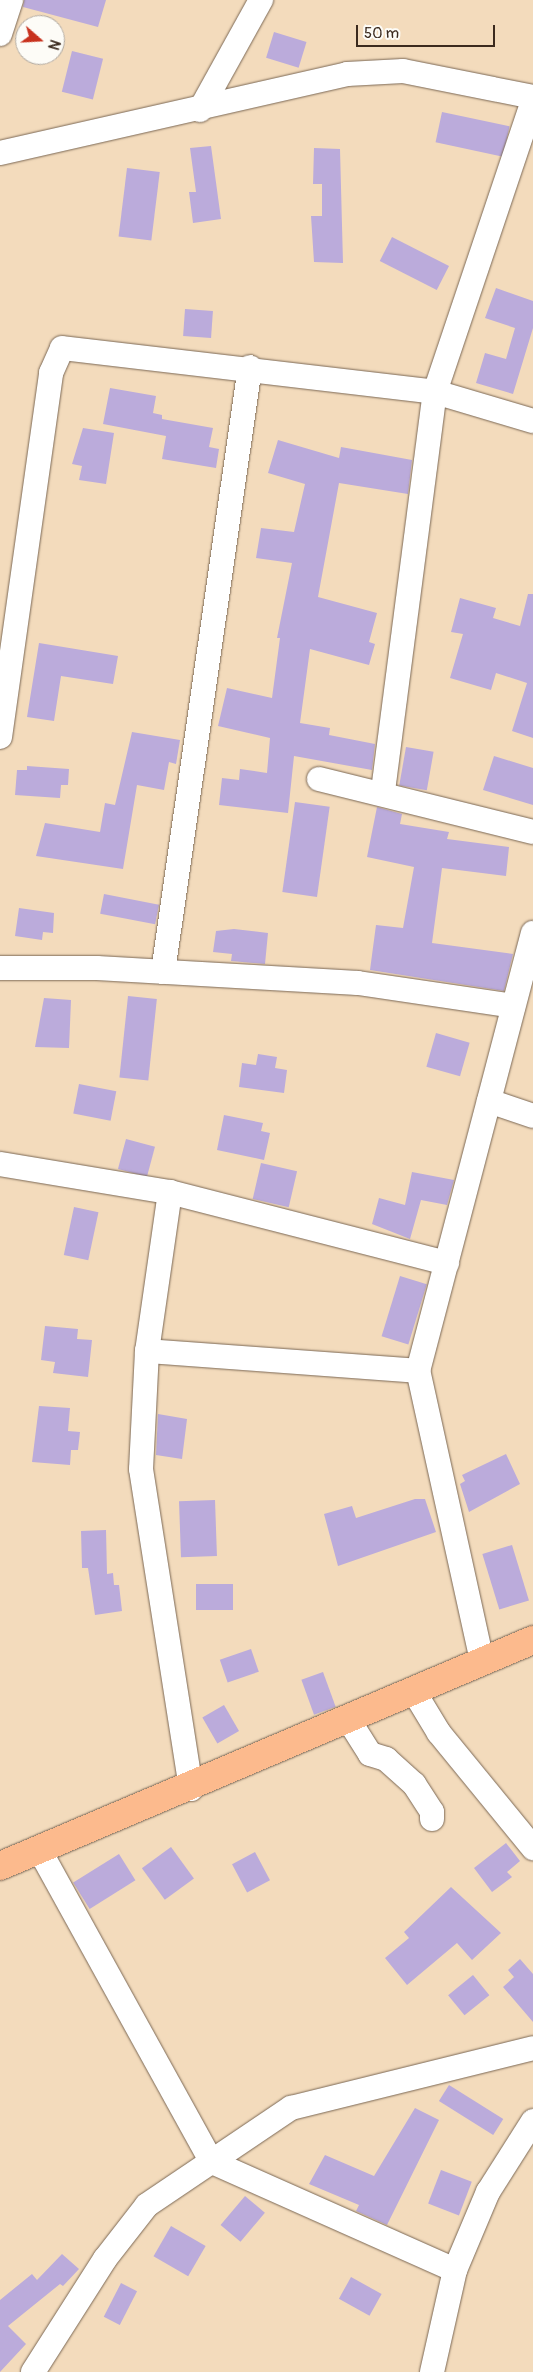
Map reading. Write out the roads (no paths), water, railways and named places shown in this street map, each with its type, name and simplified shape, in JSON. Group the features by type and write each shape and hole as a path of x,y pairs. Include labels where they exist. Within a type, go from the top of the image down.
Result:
{"main road":[{"path":"0,1866 191,1789 413,1690 533,1640"}],"street":[{"path":"0,34 11,0"},
{"path":"200,110 261,0"},
{"path":"0,153 34,148 347,74 404,71 533,97"},
{"path":"383,791 435,392 533,101"},
{"path":"0,168 34,148"},
{"path":"0,737 56,356 69,346 250,367 435,392 533,421"},
{"path":"163,972 250,367"},
{"path":"319,779 383,791 533,832"},
{"path":"482,1661 418,1371 533,933"},
{"path":"0,968 163,972 358,984 513,1006"},
{"path":"489,1101 533,1116"},
{"path":"0,1164 170,1192 446,1263"},
{"path":"170,1192 147,1351 141,1469 191,1789"},
{"path":"147,1351 418,1371"},
{"path":"413,1690 438,1733 533,1848"},
{"path":"348,1719 370,1754 386,1758 414,1784 430,1807 432,1819"},
{"path":"40,1851 212,2162 455,2270"},
{"path":"33,2372 105,2259 148,2206 291,2108 533,2048"},
{"path":"432,2372 455,2270 488,2192 533,2121"}]}
